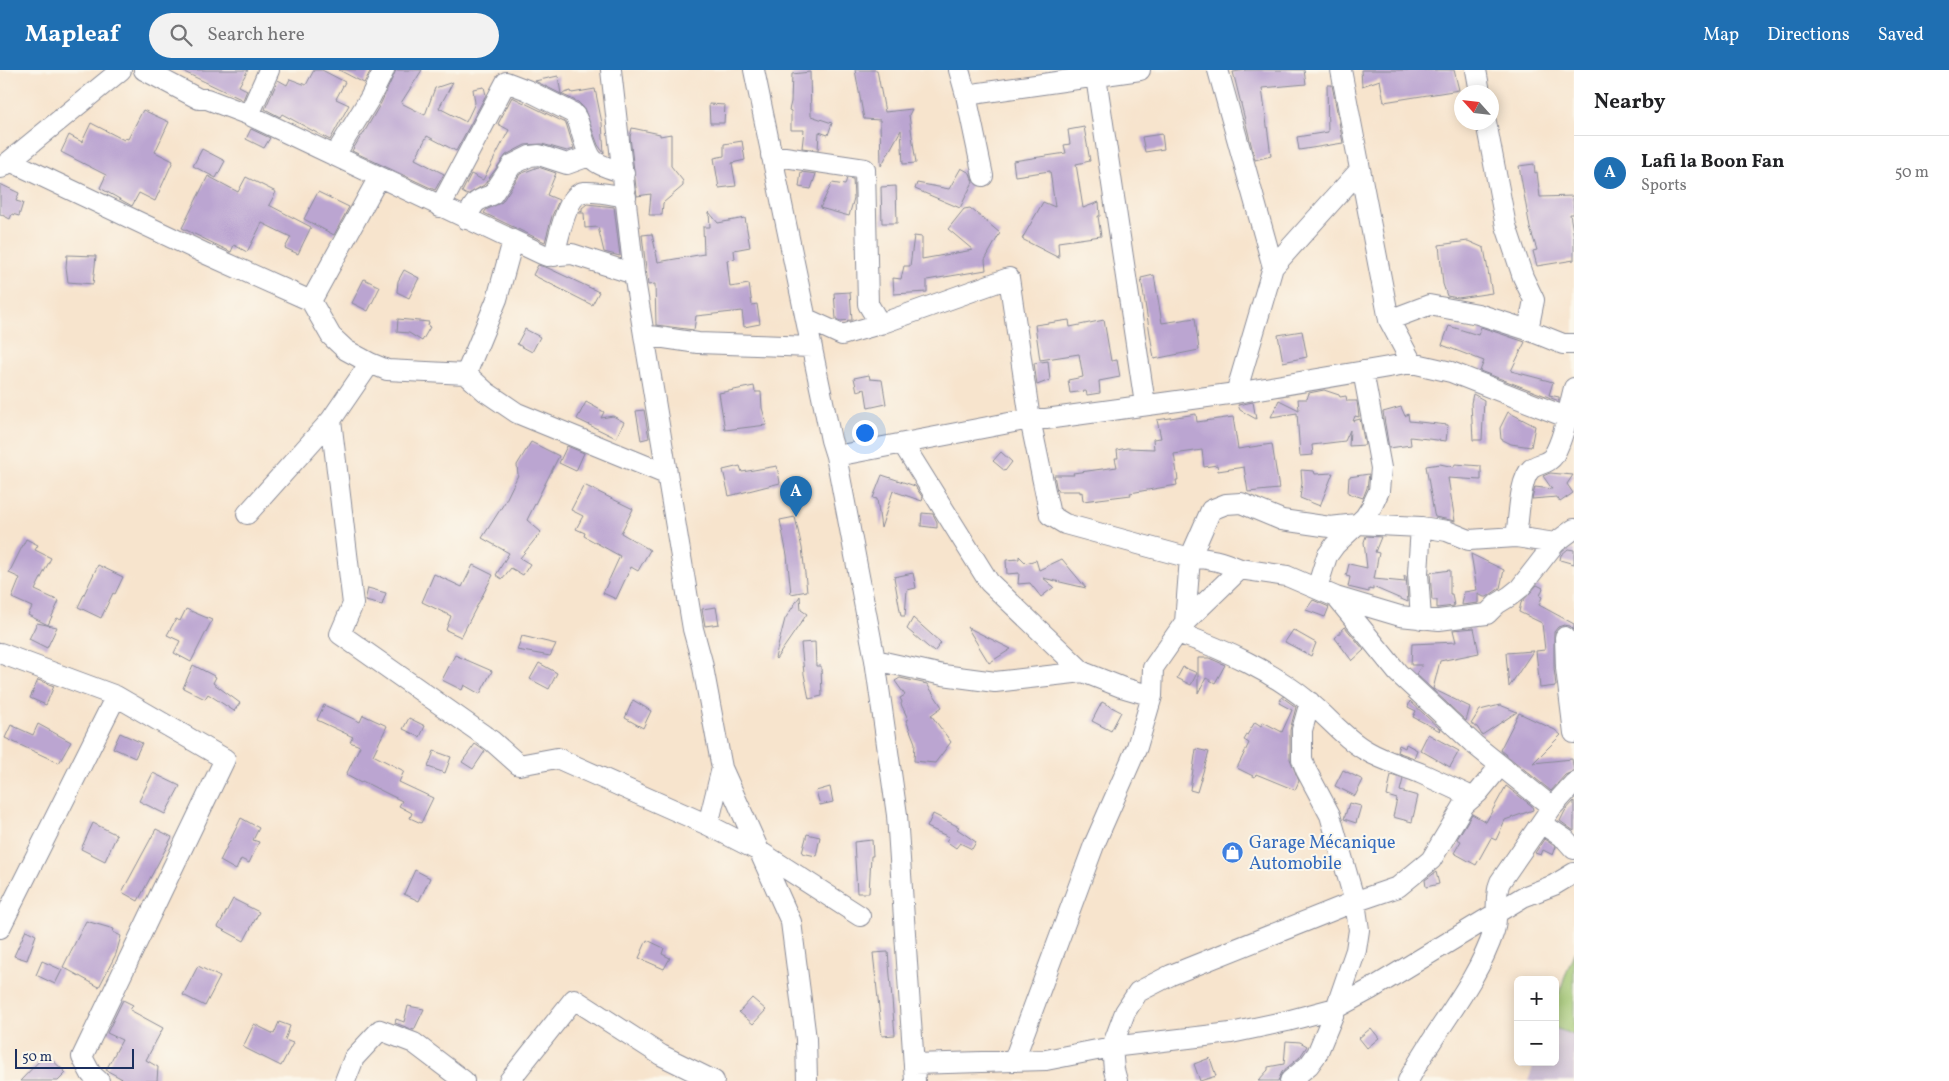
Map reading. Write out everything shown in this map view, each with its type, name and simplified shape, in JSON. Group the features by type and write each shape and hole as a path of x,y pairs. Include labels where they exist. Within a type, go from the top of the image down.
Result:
{"street":[{"path":"121,70 5,165 311,301 331,336 346,350 370,363 387,370 466,374 486,392 517,414 666,474"},
{"path":"144,70 199,99 207,99 249,114 440,207 542,254 554,256 572,254 634,274"},
{"path":"249,114 269,70"},
{"path":"335,155 370,98 384,70"},
{"path":"611,70 634,274 693,629 702,662 722,768 791,922 806,1039 807,1081"},
{"path":"754,70 836,456 875,660 897,815 915,1072 1014,1060 1046,1060 1112,1048 1231,1033 1336,1008 1372,989 1523,897 1554,885 1574,873"},
{"path":"959,70 983,176"},
{"path":"966,95 1140,70"},
{"path":"1218,70 1272,268"},
{"path":"1341,70 1389,320 1412,363"},
{"path":"1476,70 1479,85"},
{"path":"440,207 509,76 528,90 573,113 578,119 589,156 601,166 624,173"},
{"path":"1096,77 1145,404"},
{"path":"1488,130 1506,226 1523,278 1534,300 1528,330"},
{"path":"466,219 476,201 492,195 509,168 519,161 535,154 567,164 589,156"},
{"path":"771,154 865,169 868,304 880,324"},
{"path":"1236,393 1272,268 1359,171"},
{"path":"311,301 379,177"},
{"path":"554,256 571,201 577,194 585,192 626,197"},
{"path":"466,374 498,298 512,241"},
{"path":"807,319 842,335 880,324 1010,278 1030,419 1050,515 1053,518 1064,524 1190,558 1213,560 1240,569 1286,576 1336,597 1400,616 1439,620 1487,614 1497,604 1520,588 1555,543 1574,529"},
{"path":"1389,320 1429,305 1478,314 1528,330 1563,344 1574,344"},
{"path":"644,335 698,343 812,347"},
{"path":"247,514 331,420 370,363"},
{"path":"836,456 1030,419 1070,416 1145,404 1236,393 1412,363 1451,372 1566,417"},
{"path":"1317,588 1327,556 1372,506 1379,491 1381,468 1363,371"},
{"path":"1516,537 1523,484 1526,475 1532,468 1551,460 1563,433 1574,388"},
{"path":"331,420 352,604 340,634 492,742 519,765 557,758 708,825 759,851 860,916"},
{"path":"903,444 989,582 1083,672 1121,687 1152,696"},
{"path":"1181,628 1190,558 1211,510 1226,504 1242,503 1282,520 1330,527 1357,524 1421,527 1447,531 1469,540 1516,537 1555,543"},
{"path":"1421,527 1418,572 1421,619"},
{"path":"1014,1060 1094,844 1137,747 1152,696 1153,668 1181,628 1240,569"},
{"path":"1336,597 1398,673 1500,766 1547,815 1574,849"},
{"path":"1181,628 1252,664 1310,702 1350,739 1368,752 1421,773 1472,798"},
{"path":"1565,637 1566,668 1574,733"},
{"path":"2,657 116,696 225,759 82,1057 91,1074 99,1081"},
{"path":"875,660 942,675 995,682 1083,672"},
{"path":"0,928 116,696"},
{"path":"1290,1081 1309,1065 1317,1054 1336,1008 1356,950 1359,930 1356,902 1330,815 1302,759 1302,730 1310,702"},
{"path":"1117,1081 1112,1048 1125,1012 1138,992 1171,975 1398,887 1425,866 1435,853 1464,804 1478,793 1500,766"},
{"path":"708,825 722,768"},
{"path":"1408,1081 1470,980 1494,931 1498,912 1500,882 1547,815 1574,783"},
{"path":"509,1081 574,999 661,1055 714,1081"},
{"path":"345,1081 354,1058 380,1030 414,1043 464,1081"}],"shaded area":[{"path":"1559,1029 1574,1035 1574,1081 1528,1081 1534,1066 1559,1066"}],"green space":[{"path":"1574,952 1574,1035 1559,1029 1559,993"}],"building":[{"path":"180,70 248,70 239,86 247,90 243,100"},
{"path":"314,70 322,70 345,82 336,99 349,105 330,140 282,114 280,117 265,109 278,80 287,85 290,79 306,85"},
{"path":"339,70 371,70 364,83"},
{"path":"396,70 422,70 401,103 425,115 435,88 453,82 439,108 466,122 475,103 473,89 484,87 486,95 456,151 427,136 415,159 444,174 435,190 352,151 381,103"},
{"path":"855,70 877,70 885,112 912,109 909,115 916,163 903,164 901,130 881,166 880,120 864,119"},
{"path":"1246,70 1304,70 1306,84 1262,88 1271,156 1255,160 1233,72"},
{"path":"1361,70 1454,70 1458,85 1454,85 1454,91 1384,102 1380,80 1362,86"},
{"path":"810,72 811,116 832,123 828,135 819,132 818,150 802,148 804,130 791,130 791,111 789,110 792,74"},
{"path":"558,76 561,94 535,81"},
{"path":"1327,85 1332,85 1343,143 1299,150 1297,137 1328,132"},
{"path":"595,89 602,123 604,153 598,145 584,108 578,102 561,94 571,91 572,93"},
{"path":"512,97 566,123 574,149 567,151 542,144 525,145 506,155 484,185 467,195 462,192 471,174 483,180 509,130 498,124"},
{"path":"709,104 725,105 724,123 710,123"},
{"path":"143,110 169,122 155,152 173,161 155,201 139,193 132,206 100,188 106,175 61,152 69,135 82,142 91,123 124,140 125,138 128,139"},
{"path":"1084,127 1090,161 1076,164 1083,208 1099,202 1100,216 1098,216 1101,236 1058,242 1059,258 1022,239 1043,202 1055,207 1050,171 1015,176 1013,161 1066,153 1064,145 1070,144 1068,130"},
{"path":"632,128 660,134 660,136 671,134 671,166 683,181 683,186 663,203 662,215 649,215 651,194 637,196 630,137"},
{"path":"251,129 270,138 264,148 246,139"},
{"path":"1162,134 1164,149 1145,152 1142,137"},
{"path":"742,141 745,160 732,163 736,186 719,188 714,158 724,156 724,144"},
{"path":"202,149 225,161 216,178 193,166"},
{"path":"1534,164 1535,173 1537,172 1540,197 1573,196 1574,214 1570,214 1574,238 1574,260 1537,266 1533,251 1537,250 1530,228 1519,166"},
{"path":"538,167 556,173 547,195 559,200 552,216 545,242 484,213 486,210 502,202 520,174"},
{"path":"961,168 970,173 973,182 960,208 915,189 917,183 949,189"},
{"path":"801,172 816,174 811,189 799,187"},
{"path":"208,176 238,192 246,177 276,192 269,205 311,227 298,254 285,248 291,237 262,223 247,252 234,245 231,252 182,228"},
{"path":"847,178 853,179 854,198 849,216 820,208 832,183 845,185"},
{"path":"0,184 19,193 16,201 23,203 19,216 12,214 10,219 0,214"},
{"path":"896,186 897,223 882,223 881,187"},
{"path":"318,192 349,207 334,235 304,219"},
{"path":"587,204 614,207 620,256 604,252 598,227 585,228 584,213 579,213 580,211 582,212 582,208"},
{"path":"970,208 1000,233 985,260 986,270 927,280 927,292 894,294 893,278 901,279 904,266 910,266 914,236 922,237 922,259 973,250 948,229 964,209"},
{"path":"709,212 718,223 745,218 750,247 734,250 735,259 727,260 730,287 749,284 752,305 757,304 760,324 744,327 742,311 696,316 694,330 656,325 655,284 648,285 642,235 652,234 658,262 704,254 703,227 710,227"},
{"path":"1468,241 1484,248 1492,293 1458,298 1447,296 1443,284 1439,245"},
{"path":"67,255 96,256 93,284 68,282"},
{"path":"538,265 599,292 592,305 533,275"},
{"path":"404,270 419,278 409,298 397,292 398,281"},
{"path":"1154,275 1162,323 1195,318 1199,350 1154,359 1141,278"},
{"path":"364,279 380,287 368,311 352,303"},
{"path":"850,292 852,320 840,321 836,319 834,293"},
{"path":"398,319 429,322 428,326 430,327 422,341 409,333 397,332"},
{"path":"1069,320 1070,327 1104,320 1111,361 1117,360 1120,377 1099,381 1100,393 1087,395 1086,391 1070,393 1068,380 1083,377 1079,354 1040,360 1035,325"},
{"path":"1449,326 1478,335 1481,327 1525,342 1511,371 1553,382 1549,395 1559,397 1559,401 1480,371 1484,361 1442,345"},
{"path":"525,329 540,337 532,352 517,344"},
{"path":"1302,331 1307,357 1283,362 1278,335"},
{"path":"1048,361 1050,380 1037,385 1034,363"},
{"path":"869,375 870,379 882,380 886,404 868,408 865,389 857,391 854,378"},
{"path":"754,386 755,392 761,392 762,408 767,425 725,430 719,393"},
{"path":"1324,390 1340,397 1346,396 1347,401 1357,401 1359,417 1355,416 1353,421 1360,419 1365,445 1349,446 1350,430 1345,441 1312,445 1313,455 1300,456 1297,413 1271,417 1279,400 1299,410 1298,399 1307,399 1309,393"},
{"path":"1473,394 1484,400 1482,440 1473,440 1471,403"},
{"path":"586,402 604,412 601,418 613,416 624,422 616,438 577,419"},
{"path":"1253,402 1256,419 1240,410 1238,405"},
{"path":"1401,407 1405,416 1408,414 1409,421 1448,425 1446,441 1410,437 1411,445 1389,448 1383,412"},
{"path":"644,410 649,438 641,440 636,411"},
{"path":"1508,412 1535,426 1531,447 1511,444 1501,439 1500,428"},
{"path":"1196,414 1197,422 1233,417 1238,449 1272,444 1279,489 1248,492 1244,467 1218,471 1217,465 1204,467 1202,450 1174,454 1177,485 1130,493 1131,495 1083,501 1082,492 1080,493 1080,491 1057,491 1054,475 1074,475 1073,473 1117,467 1115,458 1118,458 1117,450 1127,448 1154,449 1153,439 1161,438 1157,420"},
{"path":"531,442 559,456 527,520 541,532 520,558 530,564 523,575 511,568 502,579 496,575 509,553 482,538 505,502 518,475 517,465"},
{"path":"567,446 584,453 576,471 559,463"},
{"path":"1001,452 1012,462 1005,471 993,461"},
{"path":"1440,464 1454,467 1455,464 1481,466 1481,480 1448,478 1455,521 1435,517 1434,514 1426,466"},
{"path":"740,466 742,472 777,466 780,483 729,496 723,470"},
{"path":"1301,470 1314,471 1315,474 1333,473 1320,506 1300,498"},
{"path":"1550,473 1573,475 1567,484 1573,493 1560,502 1557,497 1532,499 1535,487 1552,489 1543,476"},
{"path":"1369,474 1363,498 1348,493 1349,477"},
{"path":"882,475 915,486 923,498 922,501 893,491 881,528 877,499 873,498"},
{"path":"584,485 633,509 621,533 650,550 638,571 631,567 616,599 603,593 620,556 584,536 585,533 576,529 583,516 571,510"},
{"path":"922,513 933,514 937,522 937,528 921,526"},
{"path":"795,517 802,548 807,591 791,594 787,555 780,520"},
{"path":"1366,536 1381,537 1375,552 1379,553 1374,579 1405,582 1404,576 1406,576 1408,602 1373,587 1373,590 1369,589 1369,592 1348,587 1350,577 1346,576 1349,564 1367,568 1364,542"},
{"path":"26,539 38,545 35,550 51,558 35,590 59,601 48,625 28,615 32,607 12,598 20,578 9,573"},
{"path":"1568,549 1574,550 1574,564 1560,560 1561,555"},
{"path":"1471,554 1504,570 1500,588 1487,597 1478,594 1478,603 1462,605 1464,592 1477,590"},
{"path":"1019,556 1026,563 1036,560 1039,570 1062,559 1086,588 1043,578 1054,587 1041,597 1030,583 1018,584 1019,573 1007,574 1006,560 1019,559"},
{"path":"98,565 123,577 101,618 78,607"},
{"path":"473,565 493,575 461,637 446,630 451,616 422,602 434,574 462,587"},
{"path":"1450,570 1450,594 1452,594 1454,606 1437,608 1437,600 1432,600 1430,573"},
{"path":"913,573 916,588 907,590 905,616 901,616 894,577"},
{"path":"1537,585 1543,588 1539,605 1574,624 1574,630 1570,626 1564,625 1558,627 1554,632 1556,686 1540,688 1536,651 1545,650 1542,623 1519,612 1521,603"},
{"path":"368,588 386,593 382,605 365,601"},
{"path":"800,596 801,610 807,614 776,659 785,619"},
{"path":"1313,600 1329,607 1325,617 1306,610"},
{"path":"716,607 719,624 705,626 702,609"},
{"path":"186,609 212,620 191,662 174,653 180,641 167,635 176,619 180,621"},
{"path":"913,618 941,643 934,652 907,629"},
{"path":"37,623 57,627 47,648 29,639"},
{"path":"967,627 1011,649 989,663"},
{"path":"1345,627 1364,650 1352,661 1335,638"},
{"path":"1474,628 1479,653 1440,661 1433,689 1470,707 1466,721 1416,674 1422,665 1411,665 1412,644 1456,642 1453,630"},
{"path":"1293,630 1316,643 1311,656 1285,642"},
{"path":"522,636 556,644 550,656 517,650"},
{"path":"815,642 816,666 821,666 822,696 809,699 801,643"},
{"path":"1533,651 1509,687 1506,653"},
{"path":"455,655 492,671 480,694 464,685 462,690 442,680"},
{"path":"1198,658 1209,658 1225,665 1215,683 1206,678 1198,693"},
{"path":"539,663 557,673 549,689 530,679"},
{"path":"193,665 216,677 213,683 240,703 234,711 208,694 205,699 183,688"},
{"path":"1183,667 1197,673 1191,685 1177,678"},
{"path":"900,678 927,684 942,707 931,715 951,742 935,763 914,761 915,743 900,698 905,695 895,681"},
{"path":"38,680 54,686 46,705 30,698"},
{"path":"1282,697 1296,707 1290,730 1290,759 1299,781 1295,790 1256,774 1255,777 1237,768 1249,743 1244,740 1255,722 1261,726 1263,722 1282,732 1292,710 1279,703"},
{"path":"633,700 651,711 643,728 625,718"},
{"path":"1410,701 1441,730 1413,717 1416,711 1408,707"},
{"path":"1102,702 1121,712 1111,731 1092,721"},
{"path":"324,705 360,722 363,715 387,726 373,755 404,771 399,782 433,798 421,823 410,818 412,813 399,806 402,801 346,775 360,746 350,742 353,737 317,720"},
{"path":"1500,705 1517,712 1482,735 1477,727 1471,724 1480,710"},
{"path":"1519,713 1555,730 1561,735 1533,763 1572,759 1574,771 1565,775 1551,791 1500,750"},
{"path":"409,718 425,726 420,737 403,729"},
{"path":"38,724 71,742 59,763 5,738 11,725 33,735"},
{"path":"120,733 142,743 135,758 113,748"},
{"path":"1428,734 1459,751 1450,767 1420,750"},
{"path":"475,744 485,751 473,769 462,762"},
{"path":"1406,744 1417,750 1414,758 1397,752 1399,745 1405,748"},
{"path":"1196,749 1209,752 1197,792 1190,790"},
{"path":"434,751 451,757 445,773 428,767"},
{"path":"1343,770 1363,780 1355,796 1335,786"},
{"path":"153,773 180,786 165,814 139,801"},
{"path":"1391,775 1403,779 1400,791 1418,796 1412,822 1393,817 1397,799 1387,796"},
{"path":"1506,786 1532,806 1533,810 1505,820 1496,840 1491,838 1476,865 1454,853 1461,841 1457,839 1472,814 1486,822"},
{"path":"830,787 833,802 820,805 816,791"},
{"path":"1574,801 1574,831 1560,821 1565,811"},
{"path":"1349,803 1361,806 1356,823 1344,819"},
{"path":"933,814 959,827 957,829 976,842 972,849 960,843 956,848 946,841 949,837 927,827"},
{"path":"241,818 259,828 253,840 259,842 249,863 241,859 236,870 220,861"},
{"path":"93,823 117,835 105,861 81,849"},
{"path":"156,829 172,837 138,901 122,892"},
{"path":"807,834 820,837 816,856 802,853"},
{"path":"1544,839 1556,847 1553,855 1543,850 1541,855 1535,853"},
{"path":"872,840 873,856 871,856 869,893 857,893 854,842"},
{"path":"415,870 430,878 419,901 404,894"},
{"path":"1436,872 1439,884 1426,887 1425,880"},
{"path":"233,899 259,912 244,941 218,927"},
{"path":"86,921 114,929 113,932 121,936 116,954 99,987 63,967"},
{"path":"26,930 36,935 27,960 14,956"},
{"path":"647,940 664,948 662,954 670,958 664,969 639,958"},
{"path":"888,952 895,1035 882,1036 873,953"},
{"path":"42,961 62,970 55,984 36,975"},
{"path":"198,966 220,977 205,1006 183,995"},
{"path":"752,998 766,1010 753,1024 739,1012"},
{"path":"123,1000 133,1005 130,1010 163,1028 146,1060 158,1067 157,1081 126,1081 106,1070 122,1040 107,1033"},
{"path":"408,1006 424,1009 414,1030 395,1023 396,1019 404,1022"},
{"path":"279,1022 290,1026 285,1040 293,1043 281,1066 243,1047 254,1024 274,1034"},
{"path":"1371,1028 1379,1038 1367,1048 1359,1038"},
{"path":"1286,1041 1300,1042 1307,1046 1300,1057 1282,1072 1278,1081 1258,1081 1268,1070 1268,1067 1284,1064"},
{"path":"46,1054 66,1073 58,1081 20,1081"},
{"path":"1210,1058 1216,1076 1200,1081 1194,1064"}],"place":[{"name":"Lafi la Boon Fan","path":"796,517"},
{"name":"Garage Mécanique Automobile","path":"1233,853"}]}
